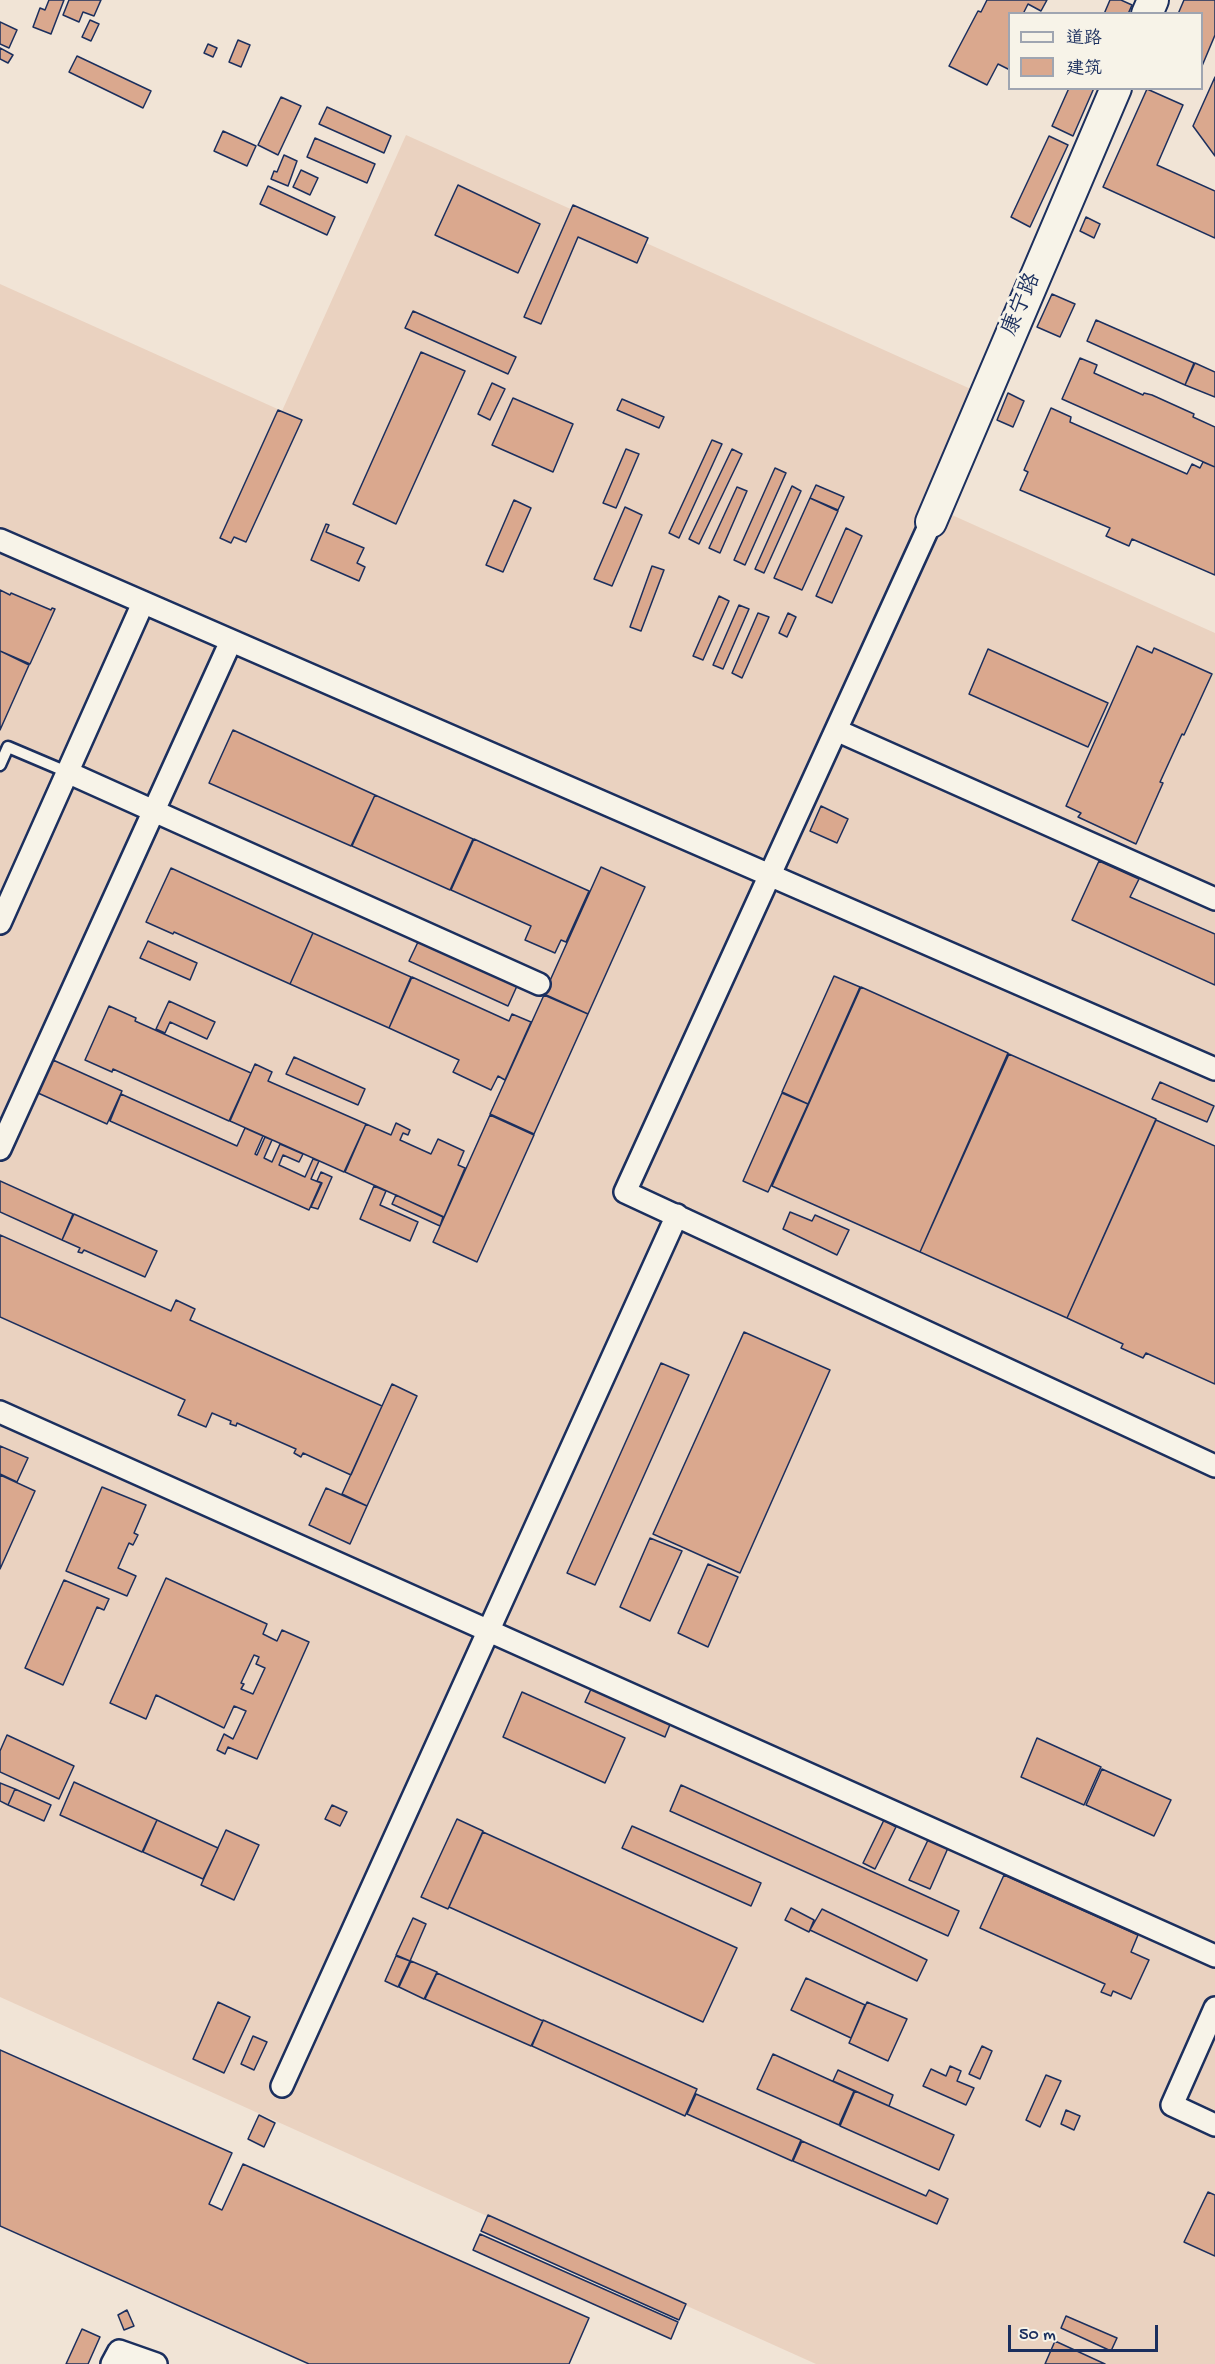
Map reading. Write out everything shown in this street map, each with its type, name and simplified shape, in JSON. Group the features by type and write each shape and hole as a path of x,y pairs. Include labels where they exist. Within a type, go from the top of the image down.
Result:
{"street":[{"name":"康宁路","path":"930,522 1115,90"},
{"path":"930,522 625,1192 1215,1466"},
{"path":"0,540 769,876 1214,1064"},
{"path":"2,913 142,603"},
{"path":"0,1149 231,641"},
{"path":"836,730 1215,899"},
{"path":"67,772 539,984"},
{"path":"282,2086 677,1215"},
{"path":"0,1413 1215,1956"},
{"path":"1215,2008 1172,2105 1215,2125"},
{"path":"112,2364 119,2351 156,2364"}],"lane":[{"path":"0,765 8,747 67,772"}],"shaded area":[{"path":"406,135 993,399 943,511 1215,633 1215,2364 816,2364 0,1997 0,284 282,411"}],"building":[{"path":"49,0 64,0 51,34 33,27 40,8 45,10"},
{"path":"69,0 101,0 94,16 83,12 79,22 63,15"},
{"path":"987,0 1047,0 1041,11 1028,4 1024,12 1008,12 1008,69 998,64 987,85 949,66 978,11 981,12"},
{"path":"1110,0 1121,0 1132,5 1129,12 1105,12"},
{"path":"1184,0 1215,0 1215,35 1203,64 1203,12 1179,12"},
{"path":"90,20 99,24 91,41 82,37"},
{"path":"0,22 17,30 9,48 0,44"},
{"path":"238,40 250,45 241,67 229,62"},
{"path":"208,44 217,48 213,57 204,53"},
{"path":"0,48 13,55 8,63 0,59"},
{"path":"77,56 151,91 143,108 69,72"},
{"path":"1215,77 1215,156 1193,126"},
{"path":"1068,90 1093,90 1073,136 1052,126"},
{"path":"1147,90 1183,105 1157,165 1215,191 1215,238 1103,187"},
{"path":"281,97 301,106 278,155 258,145"},
{"path":"327,107 391,136 384,153 319,124"},
{"path":"223,131 256,146 247,166 214,151"},
{"path":"1049,136 1068,145 1030,227 1011,217"},
{"path":"315,138 375,164 367,183 307,157"},
{"path":"284,155 297,161 288,186 271,179 274,171 277,172"},
{"path":"301,170 318,178 310,195 293,187"},
{"path":"458,185 540,224 518,273 435,235"},
{"path":"268,186 335,217 327,235 260,204"},
{"path":"573,205 648,238 637,263 578,237 541,324 524,317"},
{"path":"1086,217 1100,224 1094,238 1080,231"},
{"path":"1052,294 1075,304 1060,337 1037,327"},
{"path":"413,311 516,357 508,374 405,328"},
{"path":"1096,320 1194,363 1185,385 1087,341"},
{"path":"421,352 465,371 396,524 353,504"},
{"path":"1080,358 1097,365 1094,373 1143,395 1144,393 1152,395 1194,414 1193,417 1215,427 1215,467 1062,399"},
{"path":"1195,363 1215,372 1215,397 1185,385"},
{"path":"492,383 505,389 490,420 478,414"},
{"path":"1008,393 1024,401 1013,427 997,420"},
{"path":"513,398 573,424 553,472 492,445"},
{"path":"622,399 664,417 659,428 617,410"},
{"path":"1051,408 1071,417 1070,422 1187,474 1192,464 1200,468 1203,462 1215,467 1215,575 1132,539 1129,546 1106,536 1110,528 1020,490 1028,472 1024,470"},
{"path":"278,410 302,420 246,542 234,537 231,543 220,538"},
{"path":"712,440 722,444 679,538 669,533"},
{"path":"626,449 639,454 616,508 603,503"},
{"path":"732,449 742,454 699,544 689,539"},
{"path":"775,468 786,473 745,565 734,560"},
{"path":"816,485 844,497 838,510 810,498"},
{"path":"792,486 801,491 764,573 755,569"},
{"path":"737,487 747,491 720,553 709,548"},
{"path":"810,498 838,511 802,590 774,578"},
{"path":"514,500 531,508 503,572 486,565"},
{"path":"625,507 642,515 612,586 594,579"},
{"path":"326,524 329,525 326,532 364,548 357,563 365,567 359,581 311,560"},
{"path":"846,528 862,536 832,603 816,596"},
{"path":"652,566 664,570 641,631 630,627"},
{"path":"0,590 51,610 55,609 30,664 0,651"},
{"path":"719,596 729,601 703,660 693,656"},
{"path":"739,605 749,609 723,669 713,665"},
{"path":"758,613 769,617 742,678 732,673"},
{"path":"788,613 796,617 787,637 779,633"},
{"path":"1137,646 1152,653 1154,648 1212,674 1160,782 1163,783 1136,844 1078,817 1081,813 1066,806"},
{"path":"988,649 1108,703 1088,747 969,694"},
{"path":"0,651 29,665 0,730"},
{"path":"233,730 375,795 351,846 209,783"},
{"path":"375,795 473,839 450,890 352,846"},
{"path":"821,806 848,819 837,843 810,831"},
{"path":"474,839 589,891 566,942 561,940 555,953 525,940 531,926 451,890"},
{"path":"1099,861 1139,879 1130,897 1215,934 1215,985 1072,920"},
{"path":"601,867 645,887 588,1014 544,994"},
{"path":"171,868 313,933 290,984 174,932 173,934 146,922"},
{"path":"313,933 411,977 389,1028 290,984"},
{"path":"148,941 197,963 190,980 140,958"},
{"path":"418,942 517,986 508,1006 409,961"},
{"path":"834,976 860,987 808,1104 782,1092"},
{"path":"412,977 509,1021 512,1014 531,1022 505,1080 498,1076 491,1090 453,1072 459,1060 389,1028"},
{"path":"861,987 1008,1053 920,1252 772,1186"},
{"path":"544,995 588,1014 534,1134 490,1114"},
{"path":"169,1001 215,1022 207,1039 170,1022 165,1033 156,1029"},
{"path":"109,1006 136,1018 135,1021 251,1073 229,1121 113,1069 112,1072 85,1060"},
{"path":"1009,1054 1156,1119 1067,1318 920,1252"},
{"path":"294,1057 365,1089 358,1105 286,1074"},
{"path":"53,1060 122,1091 107,1124 38,1093"},
{"path":"255,1064 272,1072 268,1081 366,1124 344,1172 230,1121"},
{"path":"1160,1082 1214,1106 1207,1122 1152,1099"},
{"path":"782,1093 808,1104 768,1192 743,1181"},
{"path":"121,1094 237,1146 245,1128 263,1136 255,1154 257,1155 265,1137 272,1140 264,1158 272,1162 280,1144 303,1154 299,1162 283,1155 279,1165 305,1177 313,1159 319,1161 311,1179 321,1183 309,1210 110,1121"},
{"path":"490,1115 534,1135 477,1262 433,1242"},
{"path":"1156,1120 1215,1146 1215,1384 1146,1353 1143,1358 1121,1348 1123,1344 1067,1318"},
{"path":"396,1123 410,1130 408,1135 403,1133 400,1140 431,1154 438,1139 464,1151 458,1165 465,1168 444,1217 345,1172 366,1124 391,1135"},
{"path":"321,1172 332,1177 318,1209 311,1207 322,1183 317,1181"},
{"path":"0,1181 73,1214 62,1240 0,1212"},
{"path":"374,1186 386,1191 380,1205 418,1222 410,1241 360,1219"},
{"path":"396,1195 443,1217 440,1226 392,1204"},
{"path":"790,1212 812,1221 815,1215 849,1230 837,1255 783,1229"},
{"path":"74,1214 157,1251 145,1277 84,1250 82,1253 78,1252 80,1248 62,1240"},
{"path":"0,1235 171,1311 176,1300 195,1309 190,1320 382,1406 351,1475 303,1453 301,1457 294,1453 296,1449 237,1423 236,1426 230,1424 231,1421 212,1413 206,1427 178,1415 185,1400 0,1317"},
{"path":"744,1332 830,1370 740,1573 653,1534"},
{"path":"661,1363 689,1375 595,1585 567,1573"},
{"path":"392,1384 417,1396 367,1506 342,1494"},
{"path":"0,1446 28,1458 17,1482 0,1474"},
{"path":"0,1475 35,1491 0,1569"},
{"path":"102,1487 146,1505 134,1533 138,1535 133,1545 129,1543 118,1568 136,1576 127,1596 66,1571"},
{"path":"326,1488 367,1506 350,1544 309,1525"},
{"path":"650,1538 682,1551 650,1621 620,1607"},
{"path":"708,1564 738,1577 708,1647 678,1633"},
{"path":"166,1578 267,1624 263,1634 277,1641 282,1630 309,1642 257,1759 228,1747 225,1754 217,1750 224,1734 233,1739 246,1711 234,1706 224,1728 156,1695 146,1719 110,1703","holes":["254,1655 259,1657 256,1664 265,1668 253,1694 241,1689 244,1684 241,1683"]},
{"path":"64,1580 109,1599 104,1610 97,1607 63,1685 25,1668"},
{"path":"592,1687 671,1722 665,1737 585,1702"},
{"path":"522,1692 625,1738 605,1783 503,1737"},
{"path":"7,1735 74,1766 59,1799 0,1772 0,1751"},
{"path":"1037,1738 1101,1767 1084,1805 1021,1777"},
{"path":"1102,1769 1171,1800 1154,1836 1086,1805"},
{"path":"74,1782 157,1820 142,1852 60,1815"},
{"path":"0,1783 15,1789 8,1805 0,1801"},
{"path":"681,1785 959,1911 948,1936 670,1811"},
{"path":"15,1789 51,1805 44,1821 8,1805"},
{"path":"332,1805 347,1812 340,1826 325,1819"},
{"path":"457,1819 483,1831 448,1909 421,1897"},
{"path":"157,1820 218,1848 203,1879 143,1852"},
{"path":"884,1820 896,1827 875,1869 863,1863"},
{"path":"632,1826 761,1883 751,1906 622,1848"},
{"path":"226,1830 259,1845 234,1900 201,1885"},
{"path":"483,1832 737,1948 703,2022 449,1907"},
{"path":"928,1840 948,1848 930,1889 909,1880"},
{"path":"1004,1875 1138,1935 1131,1952 1149,1960 1131,1999 1113,1991 1111,1996 1101,1992 1105,1984 980,1928"},
{"path":"791,1908 814,1920 809,1932 785,1920"},
{"path":"822,1909 927,1960 917,1981 810,1930"},
{"path":"413,1918 426,1924 410,1961 396,1955"},
{"path":"396,1956 410,1961 398,1987 385,1981"},
{"path":"411,1961 437,1972 424,1999 399,1987"},
{"path":"437,1973 543,2021 531,2046 425,1999"},
{"path":"806,1978 865,2005 851,2038 791,2010"},
{"path":"218,2002 250,2017 224,2073 193,2059"},
{"path":"867,2002 907,2019 888,2061 849,2043"},
{"path":"543,2020 697,2089 685,2116 532,2046"},
{"path":"253,2036 267,2042 254,2070 241,2064"},
{"path":"982,2046 992,2051 980,2079 969,2074"},
{"path":"0,2050 232,2153 209,2204 222,2210 243,2164 589,2318 569,2364 309,2364 0,2226"},
{"path":"773,2054 854,2091 839,2125 757,2089"},
{"path":"950,2066 961,2071 957,2081 974,2088 966,2105 923,2086 931,2069 946,2076"},
{"path":"838,2070 893,2095 889,2106 833,2081"},
{"path":"1046,2075 1061,2081 1040,2127 1026,2120"},
{"path":"855,2091 954,2135 939,2170 840,2126"},
{"path":"696,2094 801,2140 792,2161 687,2114"},
{"path":"1066,2110 1080,2116 1074,2130 1061,2124"},
{"path":"259,2115 275,2123 264,2147 248,2139"},
{"path":"802,2141 926,2196 929,2190 948,2199 937,2224 793,2161"},
{"path":"1208,2192 1215,2195 1215,2256 1184,2242"},
{"path":"488,2215 686,2304 679,2320 481,2231"},
{"path":"480,2234 678,2322 671,2339 473,2250"},
{"path":"127,2310 134,2326 124,2330 118,2315"},
{"path":"1066,2316 1117,2338 1111,2351 1061,2328"},
{"path":"82,2329 100,2337 88,2364 66,2364"},
{"path":"1055,2341 1105,2364 1045,2364"}]}
